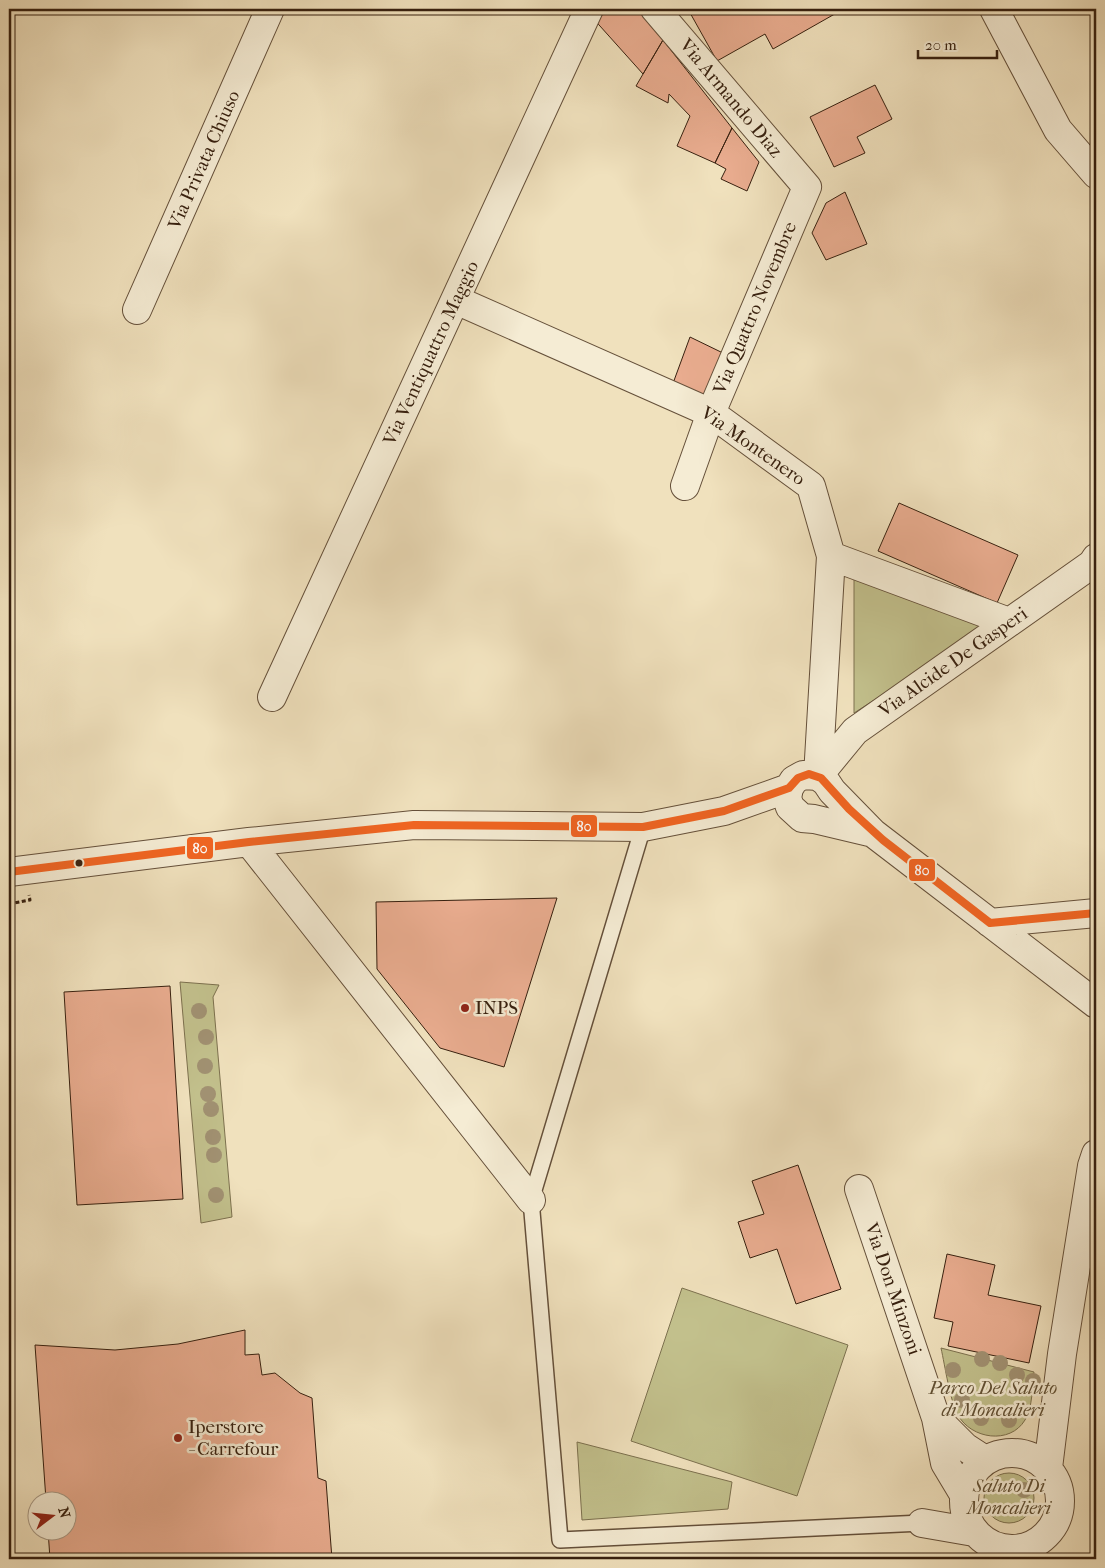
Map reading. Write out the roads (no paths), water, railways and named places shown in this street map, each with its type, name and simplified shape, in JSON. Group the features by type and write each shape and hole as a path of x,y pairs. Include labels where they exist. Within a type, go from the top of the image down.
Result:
{"street":[{"name":"Via Privata Chiuso","path":"137,310 270,9"},
{"name":"Via Ventiquattro Maggio","path":"272,697 589,9"},
{"name":"Via Armando Diaz","path":"655,9 807,187"},
{"path":"994,9 1058,130 1096,174"},
{"name":"Via Quattro Novembre","path":"685,486 711,413 807,187"},
{"name":"Via Montenero","path":"456,300 711,413 811,486 831,556 825,783"},
{"path":"831,556 1009,622"},
{"name":"Via Alcide De Gasperi","path":"825,783 855,732 1092,564 1096,558"},
{"path":"825,783 831,804 825,814 805,817 790,807 787,798 789,788 794,780 803,775 825,783 873,833 1096,1004"},
{"path":"9,872 249,842 414,825 643,827 724,811 789,788"},
{"path":"724,811 805,817 873,833"},
{"path":"249,842 531,1200"},
{"path":"990,923 1096,913"},
{"path":"1048,1468 1054,1410 1092,1166 1096,1154"},
{"name":"Via Don Minzoni","path":"859,1189 936,1418 945,1463 963,1497"},
{"path":"1017,1452 1054,1410"},
{"path":"936,1418 965,1447 985,1460"},
{"path":"1017,1452 1028,1455 1048,1468 1056,1482 1060,1497 1059,1513 1053,1527 1042,1539 1012,1555 986,1542 974,1532 968,1523 963,1497 967,1480 985,1460 1000,1453 1017,1452"},
{"path":"922,1522 963,1497"},
{"path":"922,1522 974,1532"}],"lane":[{"path":"643,827 531,1200 560,1540 922,1522"}],"place":[{"name":"INPS","path":"465,1008"},
{"name":"Iperstore - Carrefour","path":"178,1438"}],"park label":[{"name":"Parco Del Saluto di Moncalieri","path":"993,1399"},
{"name":"Saluto Di Moncalieri","path":"1009,1497"}]}
